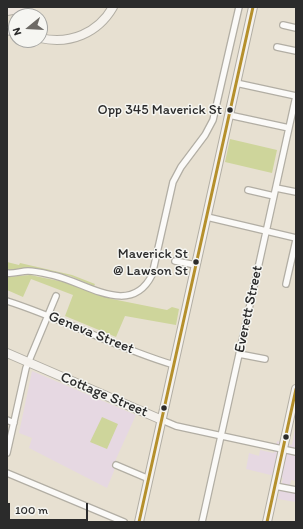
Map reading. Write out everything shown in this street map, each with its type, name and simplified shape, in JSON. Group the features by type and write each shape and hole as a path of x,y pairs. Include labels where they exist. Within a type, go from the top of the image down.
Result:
{"highway":[{"path":"7,10 23,7"}],"main road":[{"path":"48,39 64,40 82,36 97,27 113,7"},
{"path":"139,522 253,7"},
{"name":"Cottage Street","path":"7,353 162,420"},
{"path":"267,522 283,449 294,411 296,389"}],"street":[{"path":"7,274 34,271 57,276 109,295 121,296 140,291 145,287 152,275 172,182 181,167 205,135 213,120 239,7"},
{"path":"283,25 296,28"},
{"path":"277,47 296,51"},
{"path":"236,83 296,96"},
{"name":"Everett Street","path":"202,522 296,96"},
{"path":"229,115 289,128"},
{"path":"276,188 296,192"},
{"path":"248,190 274,196"},
{"path":"206,217 296,239 286,284"},
{"path":"175,261 196,265"},
{"path":"7,453 28,362 56,296"},
{"name":"Geneva Street","path":"7,301 48,315 106,340 174,364"},
{"path":"239,354 265,359"},
{"path":"7,420 14,423"},
{"name":"Cottage Street","path":"162,420 176,426 296,452"},
{"path":"116,465 149,479"},
{"path":"7,473 124,522"},
{"path":"275,486 296,490"}],"shaded area":[{"path":"32,371 136,415 116,459 114,471 107,488 29,448 32,438 19,433"},
{"path":"296,423 296,481 291,480 289,490 296,492 296,502 278,499 283,478 246,469 249,453 259,456 260,450 274,453 277,441 292,445"}],"green space":[{"path":"230,139 277,150 272,173 225,162"},
{"path":"7,262 19,265 20,263 72,275 95,284 94,286 70,276 30,268 7,271"},
{"path":"30,275 69,283 112,299 167,310 172,307 179,309 176,325 125,316 116,337 65,316 73,295 31,279 23,297 7,290 7,277"},
{"path":"102,417 118,424 107,449 90,442"}],"transit line":[{"path":"139,522 253,7"},
{"path":"267,522 296,389"}],"place":[{"name":"Opp 345 Maverick St","path":"230,110"},
{"name":"Maverick St @ Lawson St","path":"196,262"}]}
